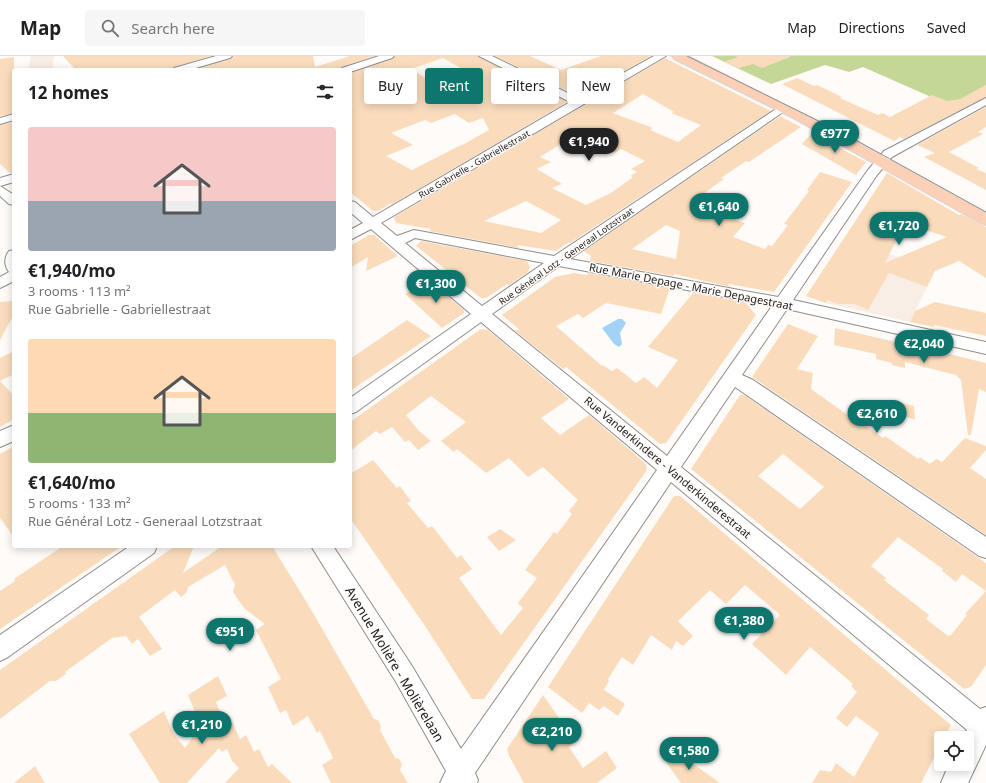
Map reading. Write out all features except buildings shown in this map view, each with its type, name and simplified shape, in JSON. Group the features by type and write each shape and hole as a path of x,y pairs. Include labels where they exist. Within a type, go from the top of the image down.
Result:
{"main road":[{"path":"678,56 782,108 887,156 986,204"},
{"path":"701,56 799,102 858,133"},
{"path":"878,143 887,156 986,220"}],"street":[{"path":"187,68 228,56"},
{"path":"352,68 389,56"},
{"path":"484,56 567,97"},
{"name":"Rue Gabrielle - Gabriellestraat","path":"624,77 661,56"},
{"path":"175,60 183,68"},
{"path":"460,779 872,173 887,156 986,101"},
{"name":"Rue Gabrielle - Gabriellestraat","path":"352,235 575,104"},
{"name":"Rue Général Lotz - Generaal Lotzstraat","path":"352,406 558,261 782,108"},
{"path":"0,121 12,118"},
{"path":"0,182 12,179"},
{"path":"0,190 12,199"},
{"name":"Rue Vanderkindere - Vanderkinderestraat","path":"352,207 985,725"},
{"name":"Rue Marie Depage - Marie Depagestraat","path":"395,242 414,234 783,303 986,348"},
{"path":"0,252 12,253"},
{"path":"0,283 12,276"},
{"path":"732,378 747,385 986,549"},
{"path":"0,440 12,433"},
{"path":"0,649 144,548"},
{"name":"Avenue Molière - Molièrelaan","path":"322,548 404,674 460,779"},
{"path":"974,744 985,725"},
{"path":"954,783 960,771"}],"shaded area":[{"path":"31,56 54,56 52,68 28,68"},
{"path":"844,238 935,270 910,322 826,303 806,296 833,257"}],"green space":[{"path":"712,56 986,56 986,92 956,108 863,67 849,72 825,65 771,84"}],"water":[{"path":"618,319 622,319 626,323 620,333 622,344 619,347 614,344 602,328"}],"tram line":[{"path":"687,56 843,133 986,212"}]}
